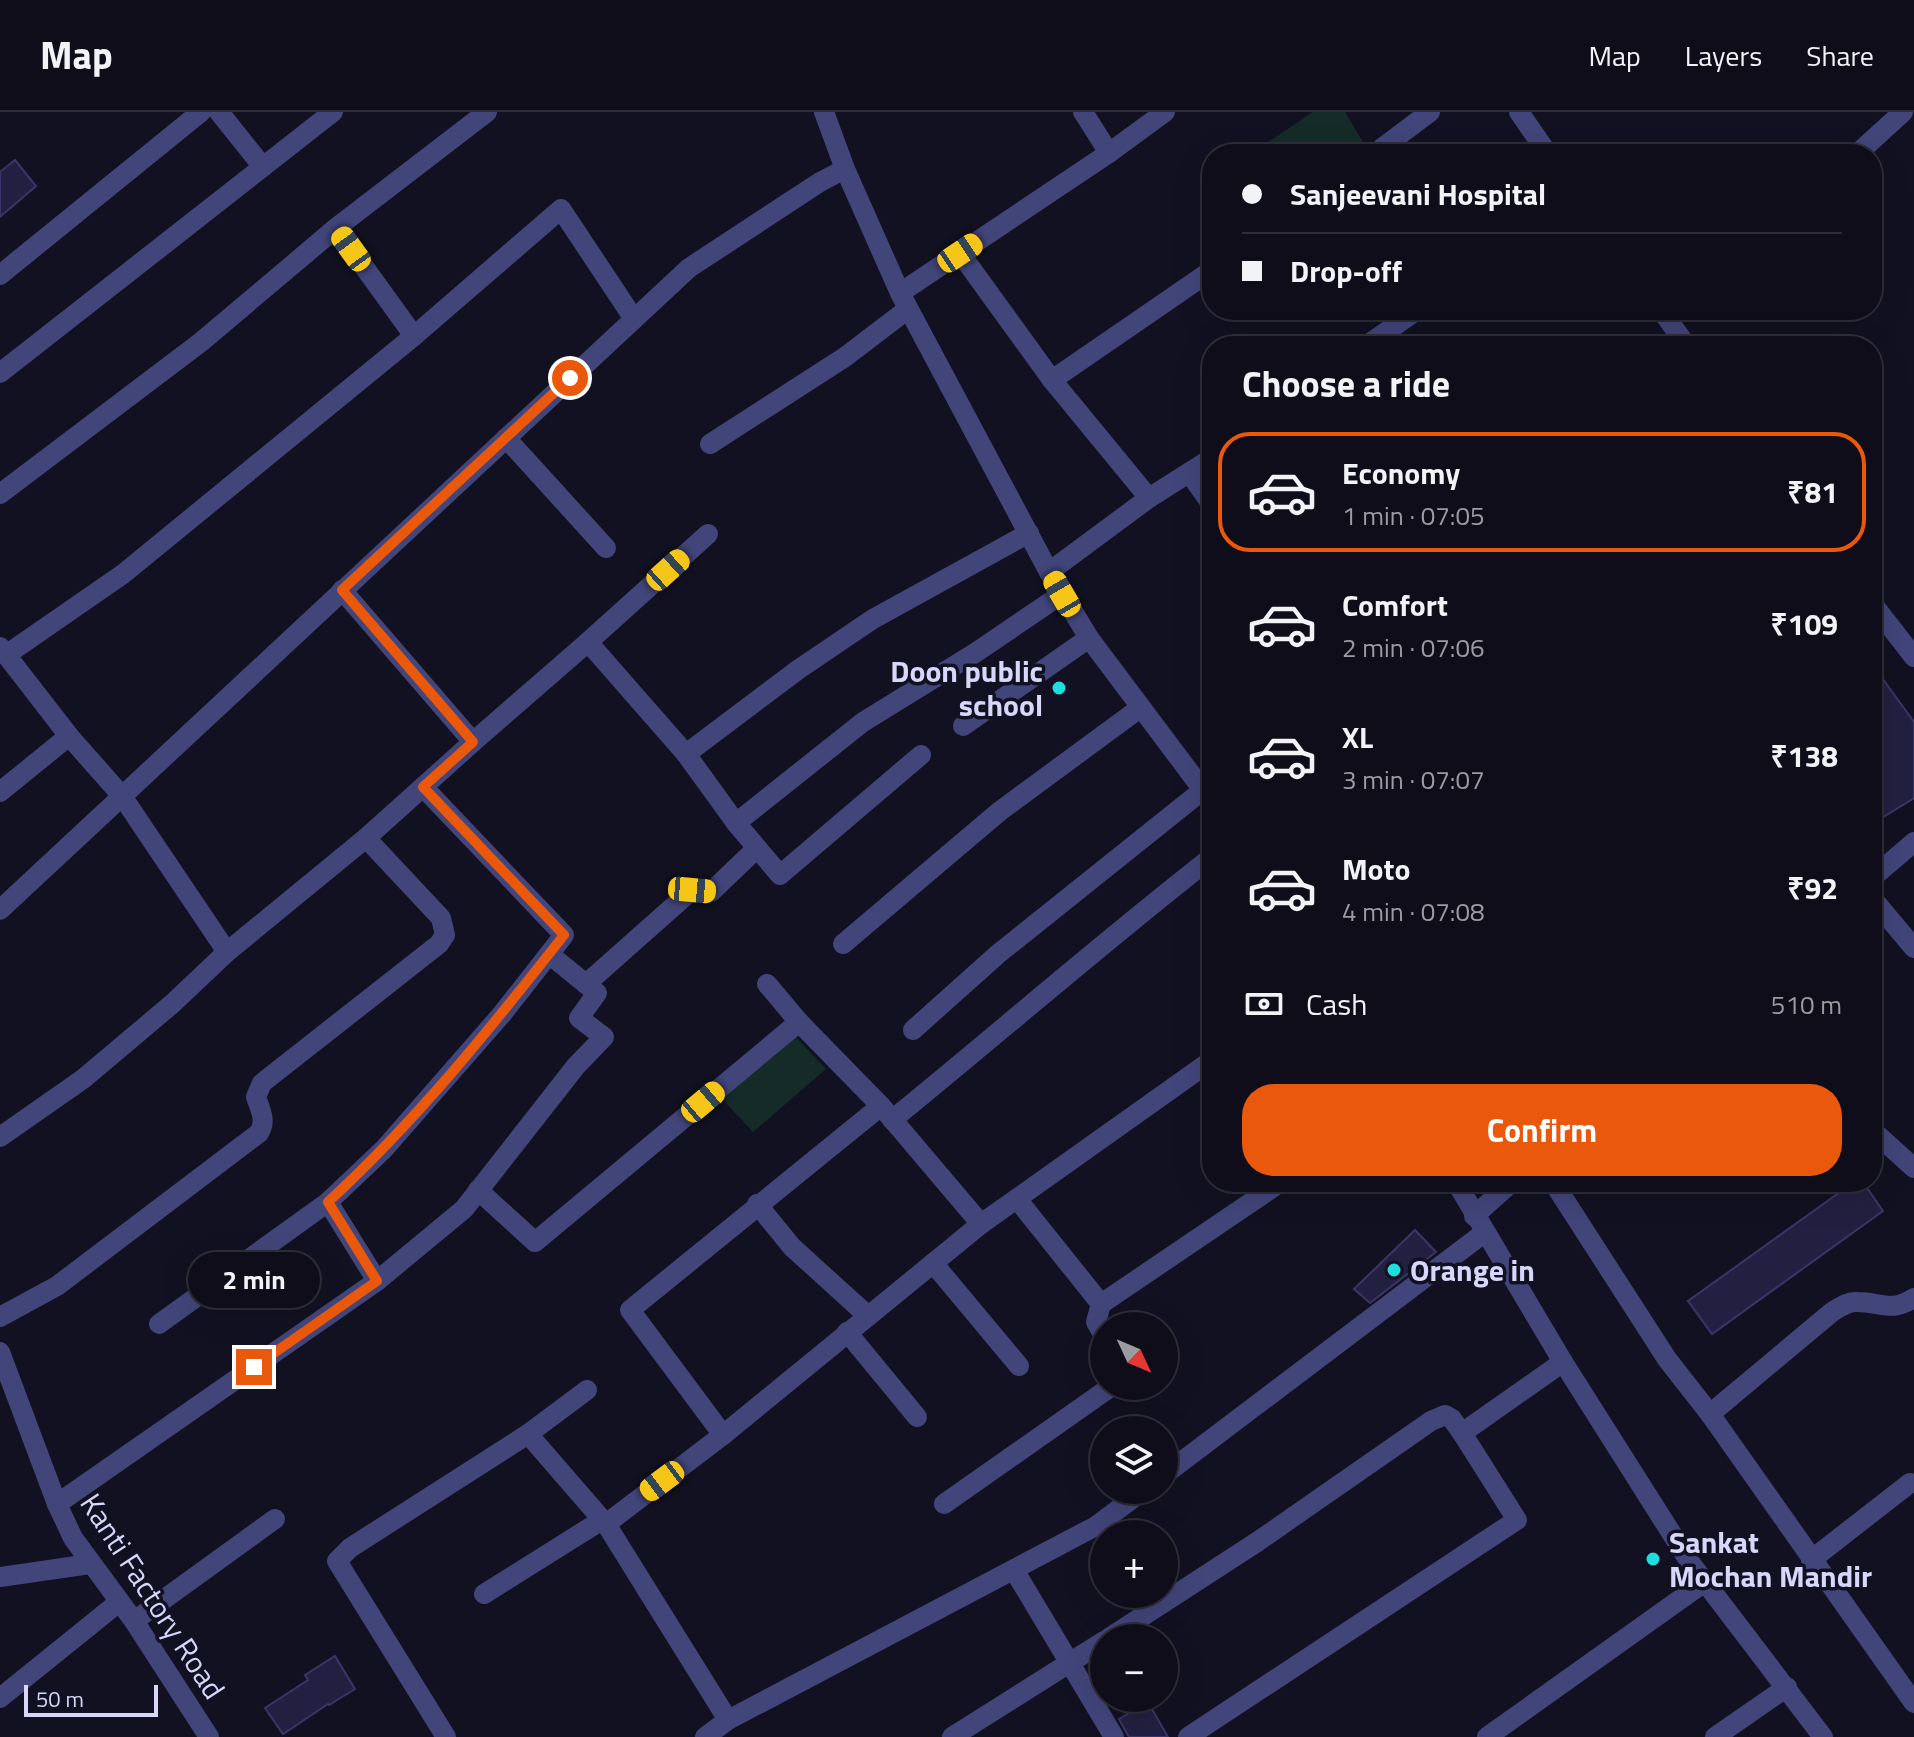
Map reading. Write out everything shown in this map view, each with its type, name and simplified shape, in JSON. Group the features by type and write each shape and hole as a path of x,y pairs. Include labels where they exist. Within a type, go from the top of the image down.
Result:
{"street":[{"path":"0,275 201,112"},
{"path":"219,112 263,167"},
{"path":"0,373 333,112"},
{"path":"0,494 201,342 336,228 487,112"},
{"path":"824,112 845,169 904,301 1049,572 1089,638 1202,789"},
{"path":"1083,112 1109,153"},
{"path":"710,444 845,357 960,253 1165,112"},
{"path":"1387,144 1430,112"},
{"path":"1519,112 1541,144"},
{"path":"1866,144 1893,115"},
{"path":"0,910 689,268 820,182 845,169"},
{"path":"227,952 122,796 69,736 3,651 123,574 414,336 561,209 634,319"},
{"path":"336,228 414,336"},
{"path":"960,253 1052,380 1149,498"},
{"path":"1052,380 1202,277"},
{"path":"1380,336 1403,320"},
{"path":"506,438 606,548"},
{"path":"1049,572 1149,498 1202,465"},
{"path":"1190,474 1202,491"},
{"path":"686,754 799,669 873,619 1029,533"},
{"path":"0,1137 83,1079 172,1004 227,952 366,838 708,534"},
{"path":"342,590 473,742"},
{"path":"736,823 863,722 975,653 1062,594"},
{"path":"1882,630 1914,657"},
{"path":"963,726 1089,638"},
{"path":"588,642 686,754 736,823 780,875 921,755"},
{"path":"843,944 1000,811 1140,708"},
{"path":"0,792 69,736"},
{"path":"159,1324 328,1202 384,1149 427,1102 564,935 423,787"},
{"path":"913,1030 998,954 1202,800"},
{"path":"0,1317 57,1286 259,1133 264,1126 256,1097 262,1083 439,944 445,935 441,918 366,838"},
{"path":"1882,869 1914,842"},
{"path":"586,984 692,890 711,892 757,848"},
{"path":"723,1435 630,1310 757,1204 1025,1011 1107,939 1202,865"},
{"path":"1882,910 1914,948"},
{"path":"57,1504 377,1281 464,1209 576,1066 604,1037 579,1018 597,993 549,954"},
{"path":"767,984 799,1022 887,1113 981,1224"},
{"path":"478,1190 535,1242 799,1022"},
{"path":"484,1594 604,1522 723,1435 981,1224 1202,1067"},
{"path":"1882,1139 1914,1168"},
{"path":"1099,1312 1101,1304 1266,1192"},
{"path":"1461,1192 1563,1362 1689,1561 1823,1737"},
{"path":"1178,1464 1479,1224 1504,1192"},
{"path":"1559,1192 1667,1359 1710,1414 1914,1703"},
{"path":"1017,1199 1101,1304"},
{"path":"328,1202 377,1281"},
{"path":"757,1204 792,1247 867,1315"},
{"path":"933,1263 1019,1366"},
{"path":"1710,1414 1832,1312 1847,1303 1886,1307 1899,1306 1914,1298"},
{"path":"847,1332 917,1417"},
{"name":"Kanti Factory Road","path":"0,1352 57,1504 73,1538 134,1621 209,1737"},
{"path":"1462,1433 1563,1362"},
{"path":"446,1737 337,1561 350,1548 528,1434 587,1390"},
{"path":"944,1504 1092,1400"},
{"path":"1131,1624 1257,1542 1431,1421 1445,1415 1462,1433 1517,1520 1188,1737"},
{"path":"528,1434 604,1522 728,1720"},
{"path":"1811,1560 1910,1483"},
{"path":"705,1737 728,1720 1096,1526 1125,1504"},
{"path":"134,1621 275,1519"},
{"path":"0,1577 90,1564"},
{"path":"1014,1570 1114,1737"},
{"path":"1487,1737 1706,1581"},
{"path":"0,1698 119,1602"},
{"path":"952,1737 1090,1650"},
{"path":"1715,1737 1787,1687"}],"green space":[{"path":"1313,112 1345,112 1364,144 1265,144"},
{"path":"793,1034 826,1069 753,1132 720,1097"}],"building":[{"path":"15,160 36,186 0,217 0,172"},
{"path":"1882,678 1914,722 1914,798 1882,818"},
{"path":"1840,1192 1870,1192 1883,1211 1712,1334 1688,1301"},
{"name":"Orange in","path":"1415,1230 1436,1252 1370,1303 1354,1289"},
{"path":"335,1656 355,1689 283,1734 265,1708 308,1680 305,1675"},
{"path":"1131,1712 1154,1712 1168,1737 1129,1737 1119,1719"}],"place":[{"name":"Doon public school","path":"1059,688"},
{"name":"Orange in","path":"1394,1270"},
{"name":"Sankat Mochan Mandir","path":"1653,1559"}],"route":[{"path":"254,1367 377,1281 328,1202 384,1149 427,1102 564,935 423,787 473,742 342,590 570,378"}]}
